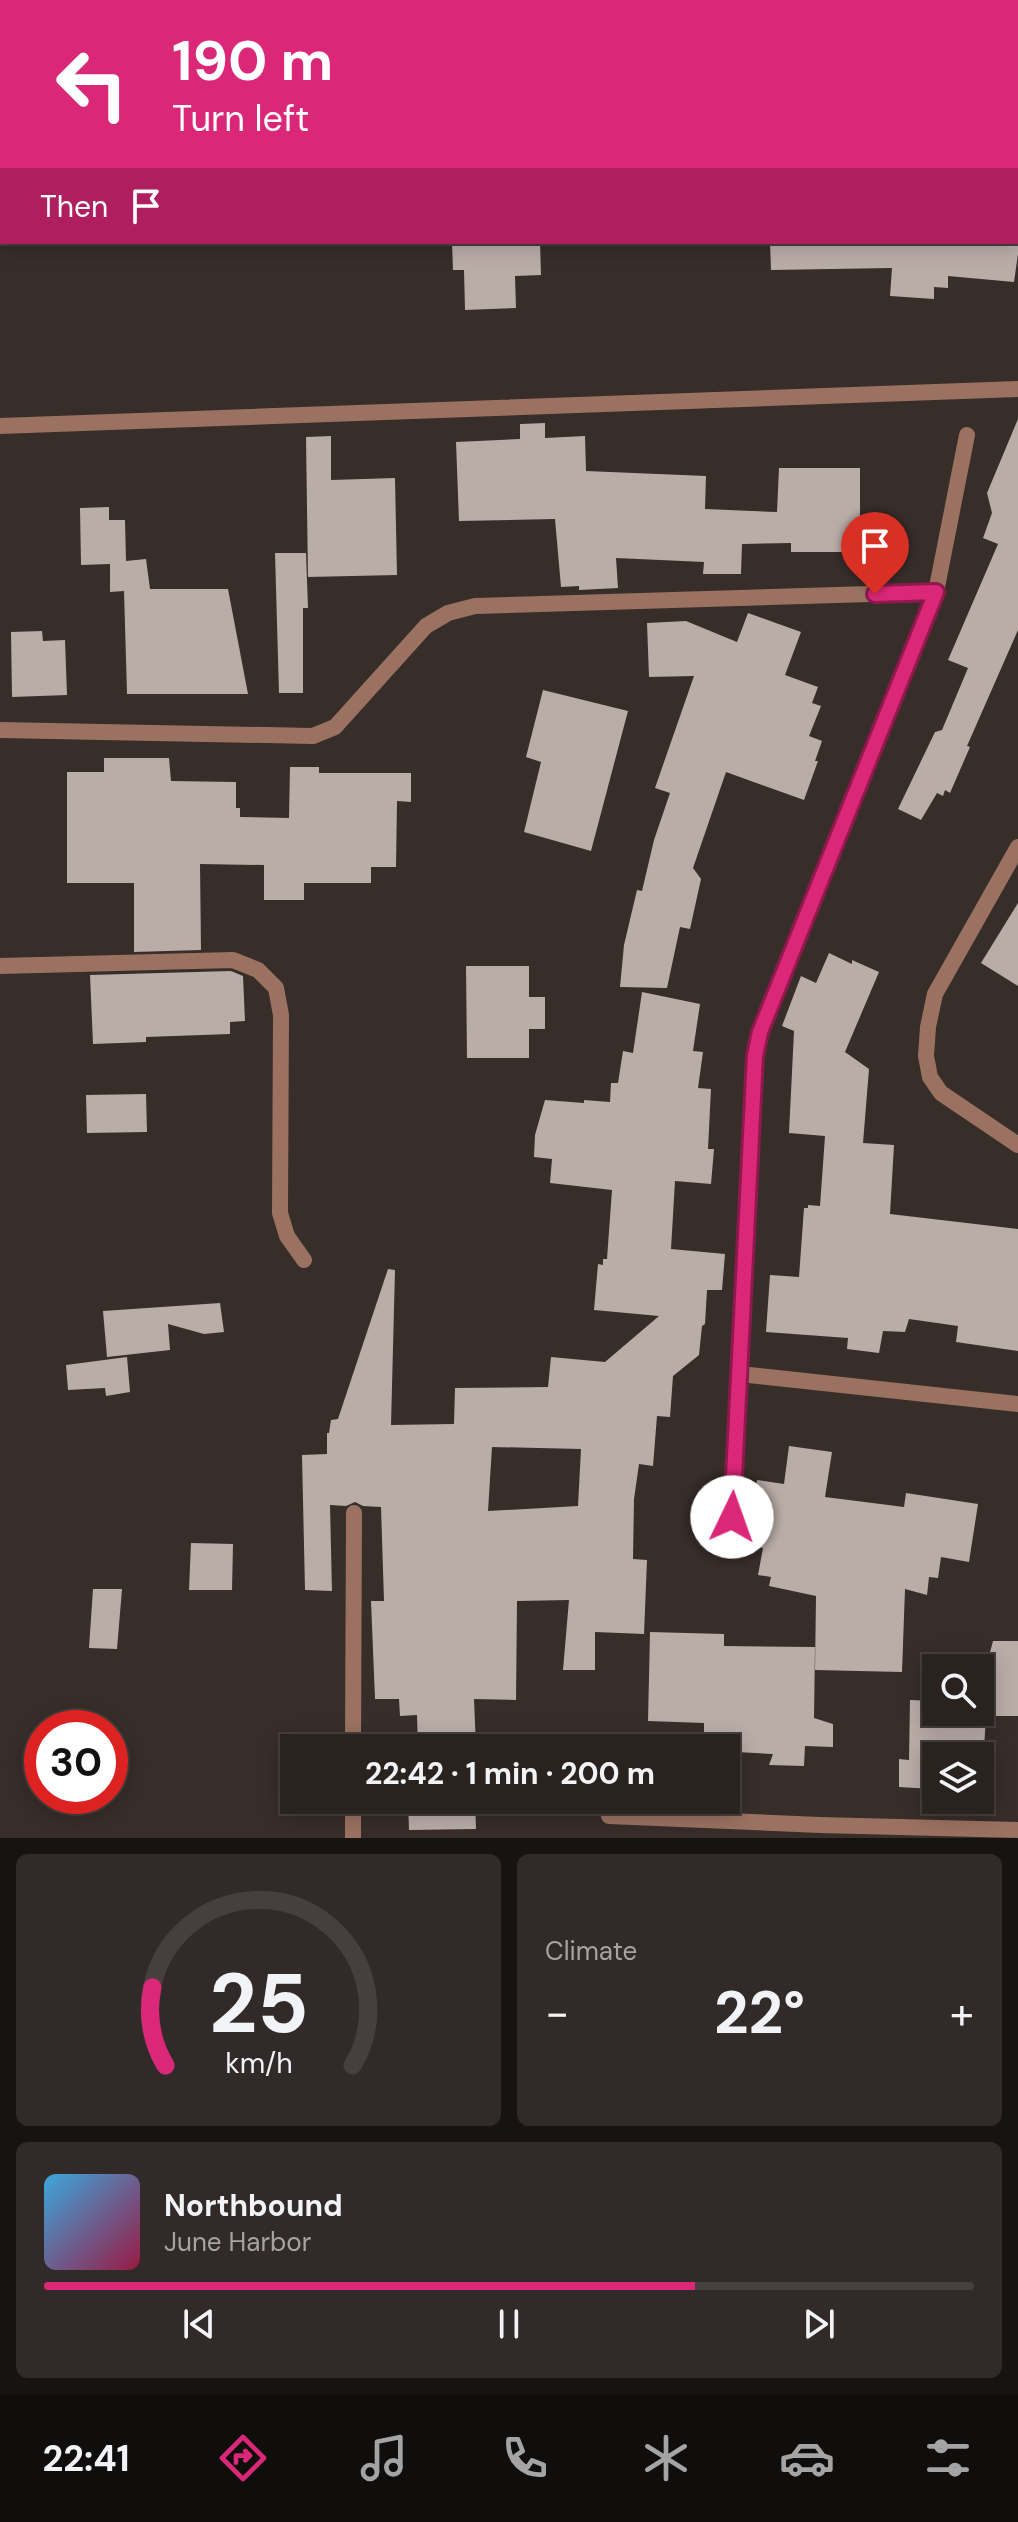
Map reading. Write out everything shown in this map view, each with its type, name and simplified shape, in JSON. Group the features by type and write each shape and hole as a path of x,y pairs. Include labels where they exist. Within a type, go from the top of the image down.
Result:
{"street":[{"path":"0,426 1018,389"},
{"path":"732,1517 755,1056 760,1032 936,592 967,435"},
{"path":"0,730 313,736 335,727 426,626 448,613 475,606 936,592"},
{"path":"1018,847 935,994 926,1056 930,1077 941,1093 1018,1145"},
{"path":"0,966 233,960 258,970 276,988 281,1015 280,1213 287,1236 304,1260"},
{"path":"740,1374 1018,1404"},
{"path":"353,1734 354,1513"},
{"path":"353,1814 353,1838"},
{"path":"609,1816 820,1832 1018,1830"}],"building":[{"path":"452,244 540,244 541,275 515,276 516,308 465,310 464,270 453,270"},
{"path":"770,244 1018,244 1014,282 948,276 948,288 934,287 934,299 890,296 892,268 771,270"},
{"path":"1018,419 1018,630 967,746 970,747 950,793 945,790 943,796 937,793 921,820 898,809 935,732 942,730 968,668 948,660 998,544 983,538 992,513 987,493"},
{"path":"545,423 545,438 585,436 586,471 706,476 705,509 777,512 779,468 860,468 860,552 791,552 791,543 742,544 741,574 703,574 704,562 616,558 618,588 579,590 579,586 561,587 555,519 459,521 456,442 520,439 520,424"},
{"path":"331,436 331,480 395,478 397,575 308,577 306,437"},
{"path":"109,507 109,520 125,520 126,561 146,559 150,589 228,589 248,694 127,694 124,591 110,592 110,564 81,565 80,508"},
{"path":"275,553 306,553 308,608 303,608 303,693 279,693"},
{"path":"748,613 801,632 785,675 818,687 812,703 821,706 809,736 822,741 815,761 818,761 804,800 726,772 693,868 701,879 690,929 680,927 667,988 620,987 624,945 637,890 642,891 654,840 670,793 655,788 694,676 649,677 647,623 686,621 737,642"},
{"path":"42,631 43,641 65,640 67,695 12,697 11,632"},
{"path":"543,690 628,711 591,851 524,832 541,762 526,757"},
{"path":"104,758 169,758 171,781 236,782 236,808 240,808 240,817 289,818 290,767 319,767 319,773 411,773 411,802 397,801 396,867 371,867 371,883 304,883 304,900 264,900 264,865 200,864 201,950 134,952 134,883 67,883 67,772 104,772"},
{"path":"1018,903 1018,986 981,963"},
{"path":"829,953 879,972 845,1052 869,1069 863,1143 894,1145 890,1214 1018,1229 1018,1351 956,1342 958,1326 909,1319 905,1332 883,1331 879,1353 847,1349 848,1338 766,1332 770,1275 799,1277 804,1208 808,1205 820,1206 825,1136 789,1133 794,1031 782,1026 801,976 816,983"},
{"path":"466,966 529,966 529,997 545,997 545,1029 529,1029 529,1058 467,1058"},
{"path":"231,971 243,976 245,1021 230,1022 230,1034 146,1037 146,1042 93,1044 90,975"},
{"path":"642,992 700,1004 693,1051 703,1052 698,1088 711,1089 708,1149 714,1149 711,1184 675,1181 671,1249 725,1254 722,1290 707,1290 699,1355 673,1376 670,1417 657,1416 653,1466 639,1464 634,1499 633,1559 647,1560 644,1634 595,1632 595,1670 563,1670 569,1600 517,1601 516,1700 474,1699 475,1734 418,1734 417,1715 400,1716 399,1699 375,1699 371,1601 384,1601 381,1507 363,1506 355,1502 346,1506 330,1505 332,1591 305,1590 302,1455 327,1454 327,1433 331,1420 338,1419 388,1269 395,1270 391,1425 454,1424 455,1388 548,1387 551,1357 605,1362 659,1316 594,1310 598,1264 603,1265 603,1259 607,1259 612,1190 550,1183 552,1159 534,1157 535,1135 545,1100 610,1102 611,1083 618,1083 623,1051 633,1053","holes":["492,1447 581,1449 578,1506 488,1511"]},
{"path":"146,1094 147,1132 87,1133 86,1095"},
{"path":"220,1303 224,1332 204,1334 168,1324 170,1350 107,1357 103,1311"},
{"path":"127,1357 130,1392 106,1396 105,1388 68,1390 66,1365"},
{"path":"789,1446 832,1452 825,1497 904,1507 906,1493 978,1504 969,1562 941,1557 938,1578 929,1577 927,1595 905,1589 902,1672 815,1670 816,1596 769,1586 771,1577 758,1575 763,1548 748,1543 757,1480 784,1484"},
{"path":"191,1543 233,1544 232,1590 189,1590"},
{"path":"93,1589 122,1589 117,1649 89,1648"},
{"path":"650,1632 724,1634 724,1646 815,1647 814,1718 833,1724 833,1747 805,1746 804,1766 769,1765 773,1754 740,1752 740,1734 704,1734 704,1723 648,1721"},
{"path":"993,1641 1018,1641 1018,1716 994,1716 994,1654 990,1654"},
{"path":"910,1700 922,1700 922,1726 985,1726 984,1742 922,1742 922,1788 899,1787 899,1759 909,1760"},
{"path":"408,1814 475,1814 476,1829 409,1830"}],"route":[{"path":"732,1517 755,1056 760,1032 936,592 875,594"}]}
